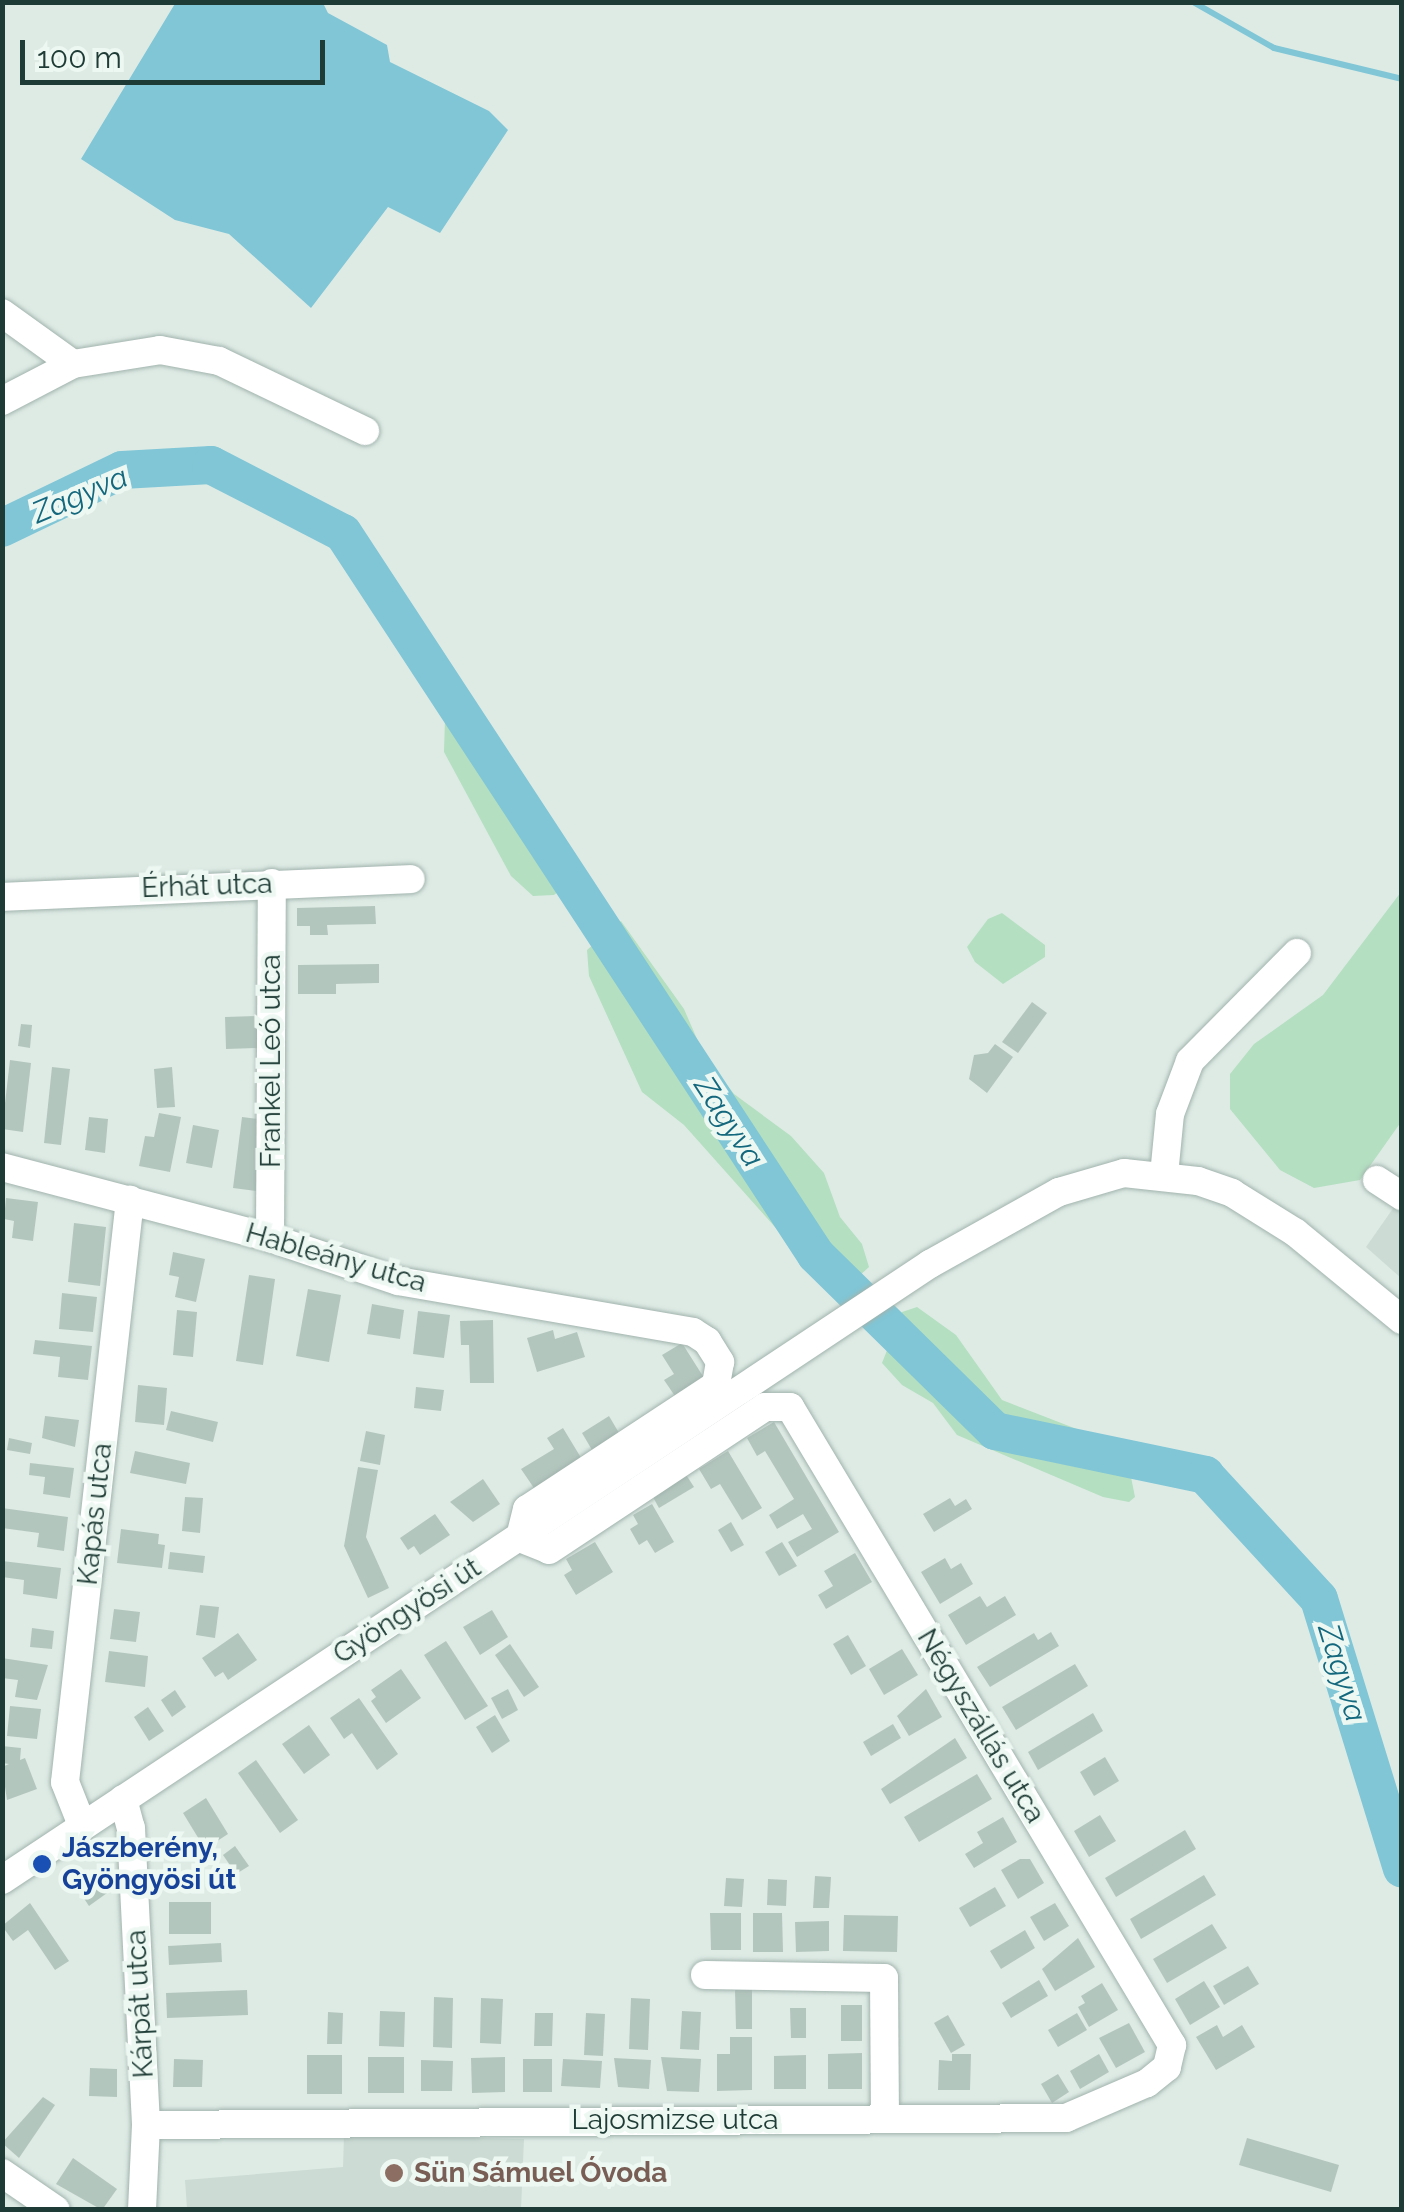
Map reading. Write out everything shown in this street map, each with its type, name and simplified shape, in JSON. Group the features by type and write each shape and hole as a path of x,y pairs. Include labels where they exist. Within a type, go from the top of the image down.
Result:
{"street":[{"path":"2,314 73,364"},
{"path":"2,402 73,364 160,350 218,361 365,431"},
{"name":"Érhát utca","path":"2,897 411,879"},
{"name":"Frankel Leó utca","path":"270,1238 272,884"},
{"path":"1164,1175 1170,1114 1190,1061 1297,954"},
{"name":"Hableány utca","path":"2,1166 270,1238 398,1281 693,1332 720,1362 716,1385 527,1509 520,1538"},
{"name":"Gyöngyösi út","path":"2,1880 930,1264 1090,1180 1164,1175 1198,1181 1266,1211 1402,1320"},
{"path":"1376,1180 1402,1196"},
{"name":"Kapás utca","path":"82,1825 65,1782 130,1200"},
{"name":"Négyszállás utca","path":"520,1538 549,1550 765,1407 790,1407 1172,2044"},
{"name":"Kárpát utca","path":"124,1799 130,1828 146,2125 142,2210"},
{"path":"705,1975 884,1978 885,2119"},
{"name":"Lajosmizse utca","path":"146,2125 885,2119 1088,2112 1167,2067 1172,2044"},
{"path":"2,2173 56,2210"}],"shaded area":[{"path":"1401,1197 1401,1278 1366,1247"},
{"name":"Sün Sámuel Óvoda","path":"344,2135 524,2139 521,2209 187,2209 185,2180 343,2167"}],"green space":[{"path":"472,708 582,874 554,895 533,896 511,876 444,752 445,719"},
{"path":"1401,892 1401,1122 1360,1180 1314,1188 1280,1170 1230,1109 1230,1074 1254,1044 1323,995"},
{"path":"1002,913 1045,945 1045,957 1003,984 975,962 967,947 988,919"},
{"path":"621,921 684,1009 704,1055 734,1094 791,1136 824,1173 840,1217 862,1244 869,1267 858,1277 814,1271 684,1125 642,1092 589,976 587,950"},
{"path":"917,1307 956,1335 1002,1400 1087,1433 1131,1477 1135,1497 1129,1502 1103,1497 957,1435 933,1403 902,1385 882,1363 902,1312"}],"water":[{"path":"176,2 323,3 328,13 387,45 390,62 489,111 508,130 440,233 388,207 311,308 229,234 175,220 81,159"}],"building":[{"path":"375,906 376,924 327,925 328,935 310,935 310,926 297,926 297,908"},
{"path":"379,964 379,983 336,984 336,994 298,994 298,965"},
{"path":"1032,1002 1047,1013 1018,1053 1002,1042"},
{"path":"260,1016 260,1048 226,1049 225,1017"},
{"path":"21,1024 32,1025 30,1048 18,1046"},
{"path":"995,1044 1013,1057 987,1093 969,1079 974,1055 988,1053"},
{"path":"10,1060 31,1063 23,1132 2,1129"},
{"path":"52,1067 70,1069 61,1145 44,1143"},
{"path":"172,1067 175,1107 157,1108 154,1069"},
{"path":"159,1113 181,1117 170,1172 139,1166 145,1136 154,1137"},
{"path":"89,1117 108,1119 105,1153 85,1150"},
{"path":"242,1117 266,1120 257,1191 233,1188"},
{"path":"193,1125 219,1130 212,1168 186,1163"},
{"path":"6,1198 38,1202 33,1241 12,1238 14,1221 4,1219"},
{"path":"74,1223 106,1227 100,1286 68,1282"},
{"path":"173,1252 205,1259 196,1302 175,1297 179,1277 169,1275"},
{"path":"249,1275 275,1279 263,1365 236,1361"},
{"path":"308,1289 341,1295 329,1362 296,1356"},
{"path":"62,1293 97,1297 93,1332 59,1329"},
{"path":"372,1304 404,1310 400,1339 367,1334"},
{"path":"177,1310 197,1312 193,1357 173,1355"},
{"path":"418,1311 450,1315 444,1358 413,1354"},
{"path":"493,1320 494,1383 470,1383 469,1345 461,1345 460,1321"},
{"path":"553,1330 555,1339 577,1332 585,1357 537,1372 527,1338"},
{"path":"35,1340 92,1346 88,1380 58,1377 60,1357 33,1354"},
{"path":"682,1343 706,1381 677,1399 664,1380 674,1374 662,1355"},
{"path":"138,1385 167,1388 164,1425 135,1422"},
{"path":"416,1387 444,1390 441,1411 414,1408"},
{"path":"171,1411 218,1422 213,1442 166,1430"},
{"path":"45,1416 79,1420 75,1447 42,1438"},
{"path":"609,1416 622,1438 595,1455 582,1433"},
{"path":"774,1422 839,1532 797,1557 788,1542 812,1529 803,1514 777,1529 769,1515 794,1499 765,1451 757,1456 747,1438"},
{"path":"563,1428 583,1461 536,1491 521,1469 554,1449 547,1438"},
{"path":"366,1431 385,1435 380,1465 360,1461"},
{"path":"9,1438 32,1443 30,1454 7,1450"},
{"path":"135,1451 190,1463 186,1484 130,1473"},
{"path":"728,1451 762,1508 742,1520 720,1484 711,1489 699,1469"},
{"path":"30,1463 74,1468 70,1498 43,1494 45,1477 29,1475"},
{"path":"358,1467 378,1470 366,1537 389,1588 368,1598 344,1546"},
{"path":"683,1470 694,1487 659,1508 649,1490"},
{"path":"483,1479 500,1504 473,1522 450,1502"},
{"path":"185,1497 203,1498 200,1533 182,1531"},
{"path":"950,1498 955,1506 966,1499 972,1509 934,1532 923,1514"},
{"path":"652,1504 674,1542 655,1553 647,1540 639,1545 630,1529 638,1524 633,1515"},
{"path":"2,1508 68,1517 64,1551 37,1547 39,1533 2,1528"},
{"path":"435,1514 450,1535 420,1555 414,1546 408,1550 400,1538"},
{"path":"731,1522 744,1545 731,1552 718,1530"},
{"path":"121,1529 159,1534 158,1544 165,1545 162,1568 117,1563"},
{"path":"595,1542 613,1572 576,1595 564,1575 572,1570 566,1559"},
{"path":"782,1542 797,1566 779,1576 765,1552"},
{"path":"170,1552 205,1556 203,1573 168,1569"},
{"path":"855,1553 872,1582 826,1609 818,1595 833,1586 824,1571"},
{"path":"945,1558 951,1569 961,1563 973,1584 940,1604 921,1572"},
{"path":"2,1561 61,1568 57,1599 23,1594 24,1580 2,1577"},
{"path":"980,1596 987,1607 1005,1596 1016,1615 966,1645 948,1615"},
{"path":"200,1605 219,1607 215,1638 196,1635"},
{"path":"114,1609 140,1612 136,1642 110,1639"},
{"path":"492,1610 508,1637 480,1655 463,1627"},
{"path":"32,1628 54,1631 52,1649 30,1647"},
{"path":"1051,1632 1059,1646 990,1687 977,1667 1034,1633 1038,1640"},
{"path":"238,1633 257,1660 228,1680 223,1672 215,1677 202,1658"},
{"path":"848,1635 866,1666 851,1675 833,1644"},
{"path":"446,1641 488,1706 465,1720 424,1655"},
{"path":"510,1644 539,1687 524,1697 495,1655"},
{"path":"902,1649 918,1675 884,1695 869,1669"},
{"path":"109,1651 148,1656 145,1687 105,1682"},
{"path":"2,1658 48,1665 37,1700 15,1697 18,1680 2,1678"},
{"path":"1075,1664 1088,1686 1016,1730 1002,1707"},
{"path":"401,1669 421,1698 386,1723 371,1701 376,1697 371,1690"},
{"path":"508,1689 518,1710 502,1719 491,1698"},
{"path":"926,1689 942,1717 909,1736 897,1716"},
{"path":"175,1690 186,1707 172,1717 161,1700"},
{"path":"359,1698 398,1754 377,1770 352,1733 344,1739 330,1718"},
{"path":"10,1706 41,1709 37,1739 7,1736"},
{"path":"148,1707 164,1731 149,1741 134,1717"},
{"path":"1093,1713 1103,1731 1038,1770 1028,1752"},
{"path":"495,1715 510,1741 492,1753 476,1727"},
{"path":"893,1724 901,1738 871,1756 863,1742"},
{"path":"309,1725 330,1755 304,1774 282,1744"},
{"path":"955,1738 967,1758 890,1804 881,1789"},
{"path":"2,1746 21,1748 20,1760 25,1758 37,1789 7,1800 2,1767 9,1764 2,1763"},
{"path":"1105,1757 1119,1781 1094,1796 1080,1772"},
{"path":"256,1760 298,1820 280,1833 238,1773"},
{"path":"977,1774 992,1799 919,1842 904,1817"},
{"path":"206,1798 228,1834 205,1849 183,1813"},
{"path":"1100,1815 1116,1841 1089,1857 1074,1831"},
{"path":"1003,1817 1017,1842 974,1868 965,1854 983,1843 977,1832"},
{"path":"1185,1830 1196,1849 1116,1897 1105,1878"},
{"path":"235,1846 249,1866 236,1874 223,1855"},
{"path":"1020,1859 1030,1859 1044,1883 1018,1899 1001,1870"},
{"path":"100,1868 114,1888 89,1906 75,1885"},
{"path":"1204,1875 1216,1895 1141,1939 1130,1919"},
{"path":"815,1876 831,1877 829,1908 813,1908"},
{"path":"726,1878 744,1879 742,1907 724,1906"},
{"path":"768,1879 787,1880 786,1906 767,1905"},
{"path":"995,1887 1006,1906 970,1927 959,1908"},
{"path":"169,1902 211,1902 211,1934 169,1934"},
{"path":"30,1903 69,1961 55,1970 28,1930 13,1941 2,1926"},
{"path":"1055,1903 1069,1926 1044,1941 1030,1917"},
{"path":"710,1913 741,1913 741,1950 711,1950"},
{"path":"753,1913 782,1913 783,1952 753,1952"},
{"path":"844,1915 898,1916 897,1952 843,1951"},
{"path":"829,1921 829,1951 796,1952 795,1922"},
{"path":"1212,1924 1227,1948 1167,1983 1153,1959"},
{"path":"1025,1930 1035,1948 1001,1969 990,1951"},
{"path":"1078,1938 1095,1967 1055,1991 1042,1969"},
{"path":"221,1943 222,1962 169,1965 168,1946"},
{"path":"1248,1966 1259,1984 1224,2005 1213,1986"},
{"path":"1039,1980 1048,1996 1011,2018 1002,2003"},
{"path":"1204,1981 1220,2007 1190,2025 1175,1999"},
{"path":"1102,1983 1118,2010 1089,2027 1078,2007 1085,2003 1081,1996"},
{"path":"247,1990 248,2015 167,2018 166,1993"},
{"path":"735,1990 752,1990 752,2029 736,2029"},
{"path":"434,1997 453,1998 452,2048 433,2047"},
{"path":"481,1998 503,1999 501,2044 480,2043"},
{"path":"631,1998 650,1999 648,2050 629,2049"},
{"path":"841,2005 862,2005 862,2041 841,2041"},
{"path":"790,2008 806,2008 806,2038 791,2038"},
{"path":"380,2011 405,2012 404,2047 379,2046"},
{"path":"682,2011 701,2012 699,2050 680,2049"},
{"path":"328,2012 343,2013 342,2044 327,2044"},
{"path":"535,2013 553,2013 552,2046 534,2046"},
{"path":"586,2013 605,2014 603,2056 584,2055"},
{"path":"1077,2013 1087,2030 1058,2047 1048,2030"},
{"path":"948,2015 965,2045 951,2053 934,2023"},
{"path":"1129,2023 1145,2052 1116,2068 1099,2038"},
{"path":"1217,2025 1223,2037 1242,2025 1255,2047 1216,2070 1196,2037"},
{"path":"730,2037 752,2037 752,2090 717,2091 717,2054 730,2054"},
{"path":"862,2053 862,2089 828,2089 828,2054"},
{"path":"952,2054 971,2054 970,2090 938,2090 939,2060 952,2061"},
{"path":"1099,2054 1109,2072 1080,2089 1070,2071"},
{"path":"307,2055 342,2055 342,2094 307,2094"},
{"path":"806,2055 806,2089 774,2089 774,2056"},
{"path":"368,2057 404,2057 404,2093 368,2093"},
{"path":"505,2057 505,2092 472,2093 471,2058"},
{"path":"661,2057 701,2059 699,2092 667,2091"},
{"path":"614,2058 651,2060 649,2089 618,2087"},
{"path":"174,2059 203,2060 202,2087 173,2087"},
{"path":"523,2059 552,2059 552,2092 523,2092"},
{"path":"563,2059 602,2061 600,2088 561,2086"},
{"path":"421,2060 453,2061 452,2091 421,2091"},
{"path":"90,2068 117,2069 117,2097 89,2096"},
{"path":"1058,2074 1069,2092 1052,2103 1041,2084"},
{"path":"43,2097 55,2105 19,2158 2,2143"},
{"path":"1247,2138 1339,2165 1331,2192 1239,2165"},
{"path":"73,2158 117,2189 102,2210 56,2184"}],"waterway":[{"path":"1193,2 1274,48 1402,79"},
{"name":"Zagyva","path":"2,528 122,470 211,465 343,533 816,1255 995,1431 1205,1475 1319,1599 1402,1868"}],"place":[{"name":"Jászberény, Gyöngyösi út","path":"42,1864"},
{"name":"Sün Sámuel Óvoda","path":"394,2173"}]}
